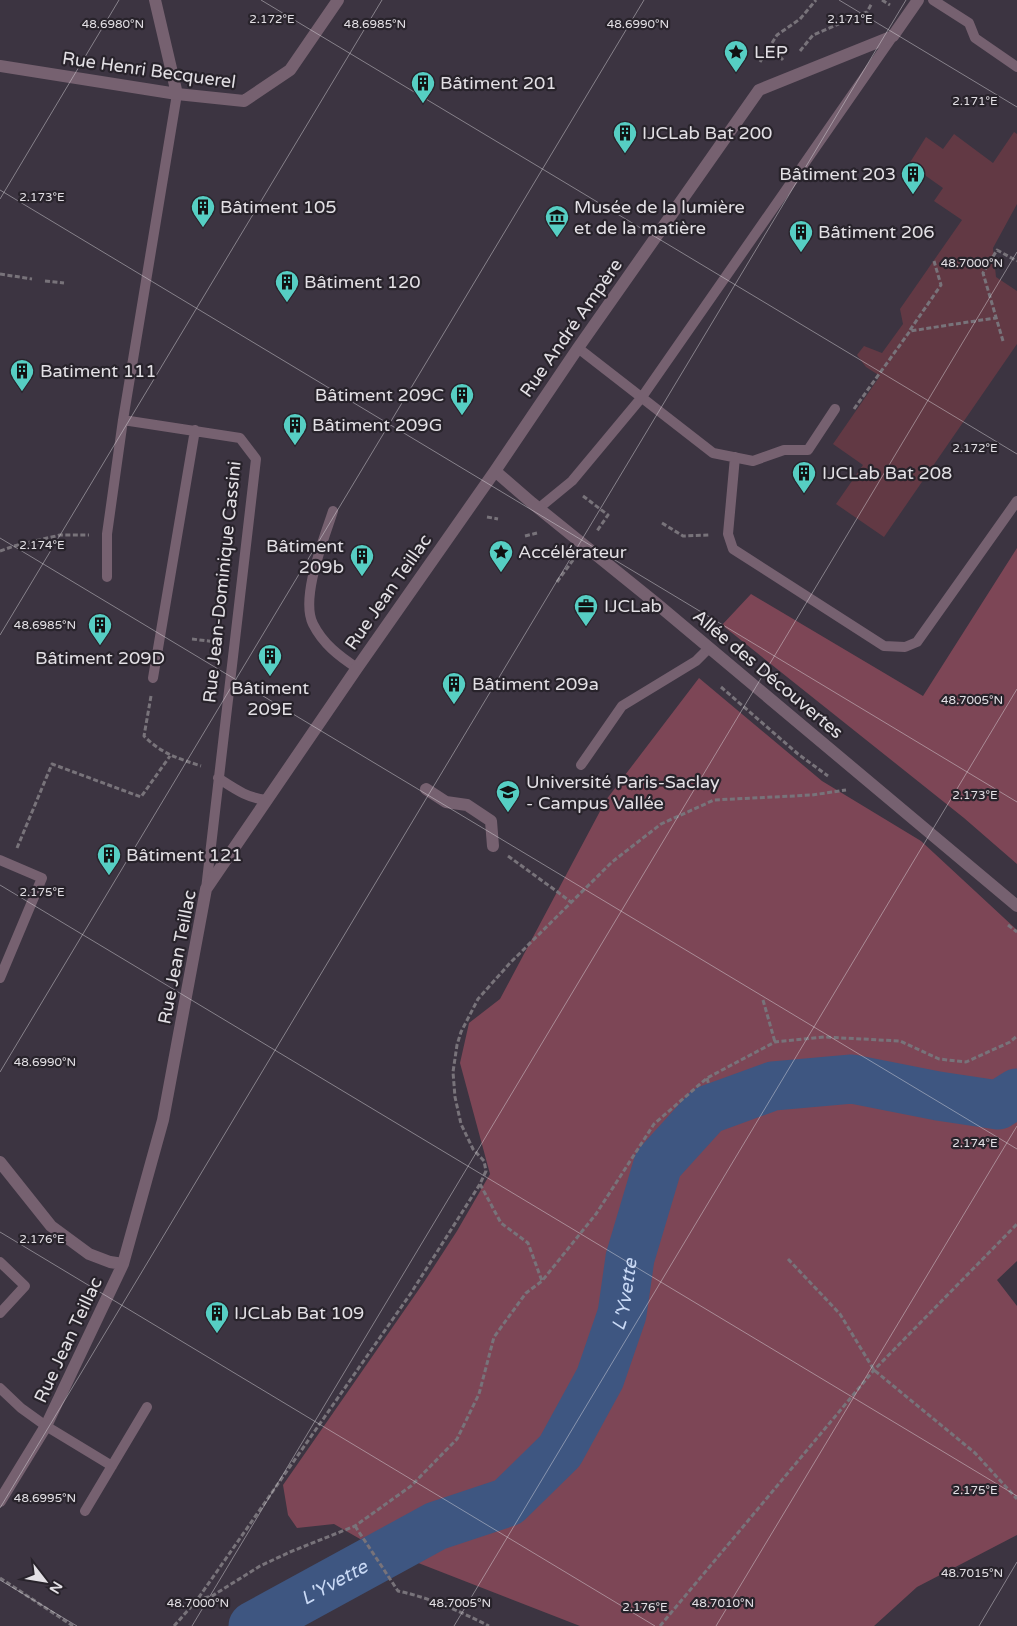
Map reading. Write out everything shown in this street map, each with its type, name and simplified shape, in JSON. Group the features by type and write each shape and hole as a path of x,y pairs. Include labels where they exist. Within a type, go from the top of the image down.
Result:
{"street":[{"path":"156,0 177,94"},
{"name":"Rue Henri Becquerel","path":"0,66 177,94 244,101 290,70 338,0"},
{"path":"893,36 918,0"},
{"name":"Rue André Ampère","path":"495,471 578,348 759,90 893,36"},
{"name":"Allée des Découvertes","path":"495,471 1017,906"},
{"name":"Rue Jean Teillac","path":"0,1501 46,1426 123,1264 163,1120 206,889 356,668 495,471"},
{"path":"426,789 446,802 467,805 491,821 494,846"},
{"path":"0,1162 51,1226 89,1254 110,1262 123,1264"}],"lane":[{"path":"933,0 969,23 975,38 1017,67"},
{"path":"539,508 572,481 642,397 893,36"},
{"path":"107,578 107,534 123,420 177,94"},
{"path":"578,348 713,453 753,461 784,450 808,450 835,410"},
{"name":"Rue Jean-Dominique Cassini","path":"123,420 240,438 256,459 206,889"},
{"path":"153,678 194,430"},
{"path":"735,457 728,534 733,549 884,646 905,647 917,642 1017,501"},
{"path":"332,512 312,579 309,599 312,623 324,641 336,654 356,668"},
{"path":"581,765 622,706 696,661 709,648"},
{"path":"218,778 236,790 254,798 267,800"},
{"path":"0,978 42,878 5,862"},
{"path":"0,1262 25,1286 0,1313"},
{"path":"0,1388 21,1408 46,1426 112,1466"},
{"path":"85,1511 146,1407"}],"path":[{"path":"760,62 777,35 800,19 816,0"},
{"path":"797,55 813,35 867,12 872,3"},
{"path":"770,46 786,64"},
{"path":"1002,341 983,273 997,250 1017,261"},
{"path":"835,410 848,418 910,331 940,285 934,261"},
{"path":"0,274 32,279"},
{"path":"45,280 64,283"},
{"path":"910,331 995,318"},
{"path":"662,523 683,536 728,534"},
{"path":"0,551 60,535 107,534"},
{"path":"557,582 575,558"},
{"path":"192,639 219,642"},
{"path":"696,661 724,690 798,754 830,778"},
{"path":"153,678 144,736 155,747 170,756 207,768"},
{"path":"5,862 52,764 141,797 170,756"},
{"path":"174,1626 197,1600 411,1293 480,1184 486,1171 484,1162 473,1149 460,1124 453,1072 461,1032 478,998 510,963 612,862 661,824 714,800 812,795 846,790 838,784"},
{"path":"494,846 572,903"},
{"path":"763,1000 775,1042"},
{"path":"197,1600 212,1596 260,1566 281,1556 355,1526 411,1486 457,1439 479,1394 494,1337 526,1293 542,1281 596,1214 654,1124 707,1078 775,1042 824,1037 900,1041 939,1059 966,1062 1010,1042 1017,1036"},
{"path":"707,1078 709,1085"},
{"path":"480,1184 501,1223 528,1243 542,1281"},
{"path":"660,1626 874,1370 1017,1224"},
{"path":"788,1259 840,1314 874,1370 975,1453 1017,1499"},
{"path":"355,1526 398,1591 421,1596 457,1610 489,1626"},
{"path":"0,1578 73,1626"}],"shaded area":[{"name":"Université Paris-Saclay - Campus Vallée","path":"0,0 1017,0 1017,1626 0,1626"},
{"path":"1014,132 1017,134 1017,204 993,248 996,277 1017,291 1017,344 884,537 836,504 863,465 833,444 880,376 866,367 857,355 864,346 882,353 903,324 900,309 962,220 934,201 943,188 909,164 926,137 943,149 954,134 993,163"},
{"path":"1017,548 1017,864 964,818 722,625 751,594 923,696"},
{"path":"699,678 822,781 921,841 1017,930 1017,1261 997,1280 1017,1306 1017,1535 917,1587 874,1626 580,1626 367,1543 334,1524 297,1528 288,1515 283,1485 424,1282 457,1231 490,1174 460,1063 469,1023 500,999 606,800"}],"waterway":[{"name":"L'Yvette","path":"253,1626 436,1526 508,1502 560,1451 600,1378 622,1314 630,1258 658,1164 707,1110 773,1086 852,1079 938,1096 998,1105 1017,1093"}],"place":[{"name":"LEP","path":"736,73"},
{"name":"Bâtiment 201","path":"423,104"},
{"name":"IJCLab Bat 200","path":"625,154"},
{"name":"Bâtiment 203","path":"913,195"},
{"name":"Bâtiment 105","path":"203,228"},
{"name":"Musée de la lumière et de la matière","path":"557,238"},
{"name":"Bâtiment 206","path":"801,253"},
{"name":"Bâtiment 120","path":"287,303"},
{"name":"Batiment 111","path":"22,392"},
{"name":"Bâtiment 209C","path":"462,416"},
{"name":"Bâtiment 209G","path":"295,446"},
{"name":"IJCLab Bat 208","path":"804,494"},
{"name":"Accélérateur","path":"501,573"},
{"name":"Bâtiment 209b","path":"362,577"},
{"name":"IJCLab","path":"586,627"},
{"name":"Bâtiment 209D","path":"100,646"},
{"name":"Bâtiment 209E","path":"270,677"},
{"name":"Bâtiment 209a","path":"454,705"},
{"name":"Université Paris-Saclay - Campus Vallée","path":"508,813"},
{"name":"Bâtiment 121","path":"109,876"},
{"name":"IJCLab Bat 109","path":"217,1334"}]}
